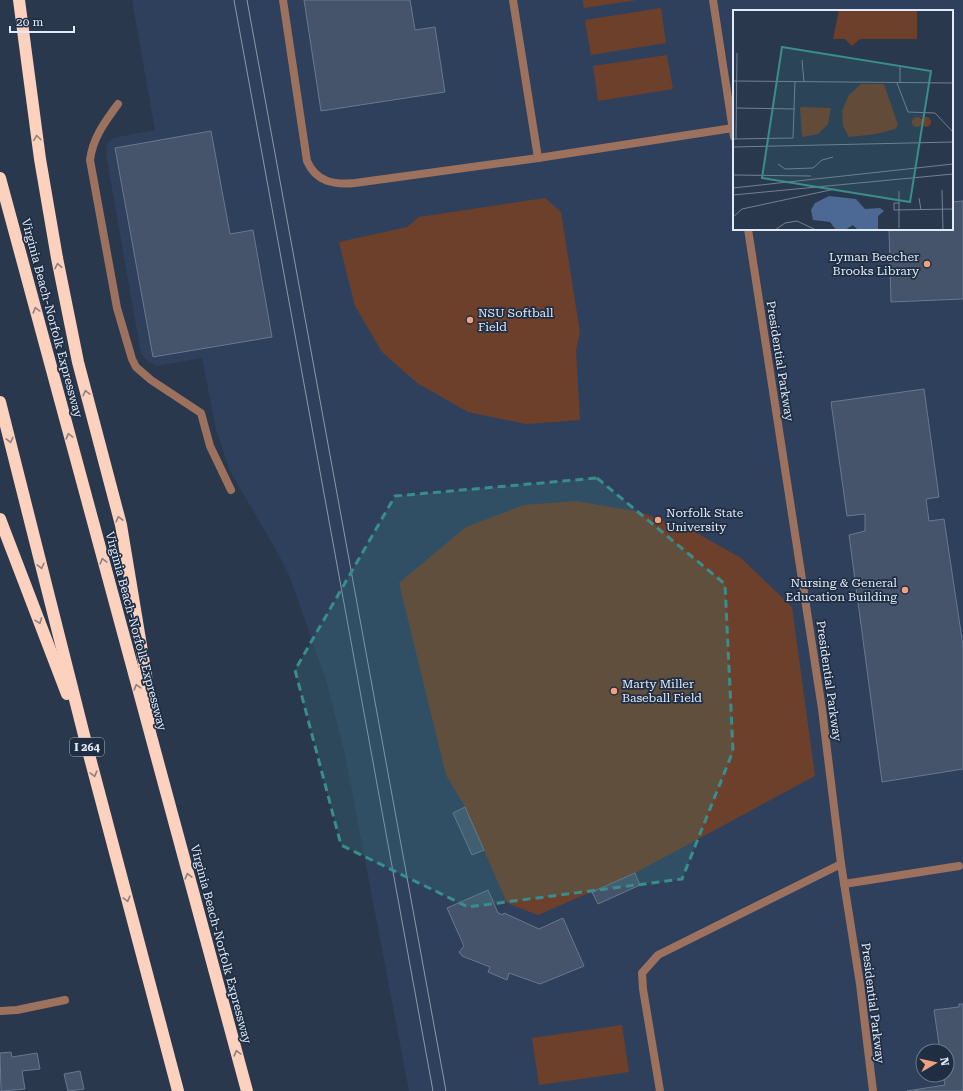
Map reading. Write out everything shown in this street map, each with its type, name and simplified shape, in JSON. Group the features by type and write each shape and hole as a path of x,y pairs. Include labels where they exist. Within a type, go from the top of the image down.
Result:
{"highway":[{"path":"19,0 40,159 55,251 78,362 121,524 165,792"},
{"name":"Virginia Beach-Norfolk Expressway","path":"0,178 247,1091"},
{"name":"I 264","path":"0,402 86,743 178,1091"},
{"path":"0,520 86,743"}],"street":[{"path":"283,0 307,161 311,169 323,180 340,184 538,158 733,128 713,0"},
{"path":"513,0 538,158"},
{"path":"118,104 98,134 94,142 90,160 117,308 136,367 151,380 201,413 210,446 231,490"},
{"name":"Presidential Parkway","path":"748,230 822,709 841,864 860,984 873,1091"},
{"path":"660,1091 643,989 642,973 658,955 841,864"},
{"path":"844,884 959,866"},
{"path":"0,1011 17,1010 65,1000"}],"highlighted area":[{"path":"597,478 725,584 733,751 682,879 468,907 341,845 295,670 395,496"}],"shaded area":[{"name":"Norfolk State University","path":"132,0 963,0 963,1091 409,1091 345,755 326,680 288,573 230,471 216,429 202,358 157,366 148,361 141,354 106,154 107,144 113,138 155,130"},
{"path":"583,0 637,0 584,8"},
{"path":"661,8 666,43 591,55 585,20"},
{"path":"667,55 673,89 598,101 593,66"},
{"name":"NSU Softball Field","path":"545,198 561,212 580,333 576,350 580,420 526,424 468,412 417,383 382,352 355,306 339,242 407,227 419,217"},
{"name":"Marty Miller Baseball Field","path":"576,501 640,512 695,532 741,558 792,607 815,776 635,873 538,915 507,903 465,807 446,775 399,583 466,527 524,505"},
{"path":"622,1025 629,1072 539,1085 532,1038"}],"building":[{"path":"304,0 410,0 415,30 435,27 445,92 321,111"},
{"path":"211,131 230,234 253,230 272,337 153,357 115,148"},
{"name":"Lyman Beecher Brooks Library","path":"963,201 963,299 891,302 889,230 953,230 953,202"},
{"name":"Nursing & General Education Building","path":"924,389 939,497 926,499 929,521 944,519 963,646 963,769 882,782 849,535 865,531 865,514 847,516 831,402"},
{"path":"465,807 484,850 472,855 453,813"},
{"path":"635,873 640,885 598,904 592,892"},
{"path":"488,890 498,913 503,915 504,913 539,929 563,918 584,966 540,984 509,973 507,980 488,972 490,967 462,956 459,952 464,946 447,908"},
{"path":"959,1004 963,1004 963,1091 907,1091 945,1085 945,1083 955,1083 955,1043 939,1043 934,1010 959,1007"},
{"path":"11,1052 12,1057 37,1053 40,1069 22,1071 25,1089 1,1091 0,1053"},
{"path":"80,1071 84,1089 68,1091 64,1074"}],"tram line":[{"path":"234,0 433,1091"},
{"path":"247,0 446,1091"}],"place":[{"name":"Lyman Beecher Brooks Library","path":"927,264"},
{"name":"NSU Softball Field","path":"470,320"},
{"name":"Norfolk State University","path":"658,520"},
{"name":"Nursing & General Education Building","path":"905,590"},
{"name":"Marty Miller Baseball Field","path":"614,691"}]}
